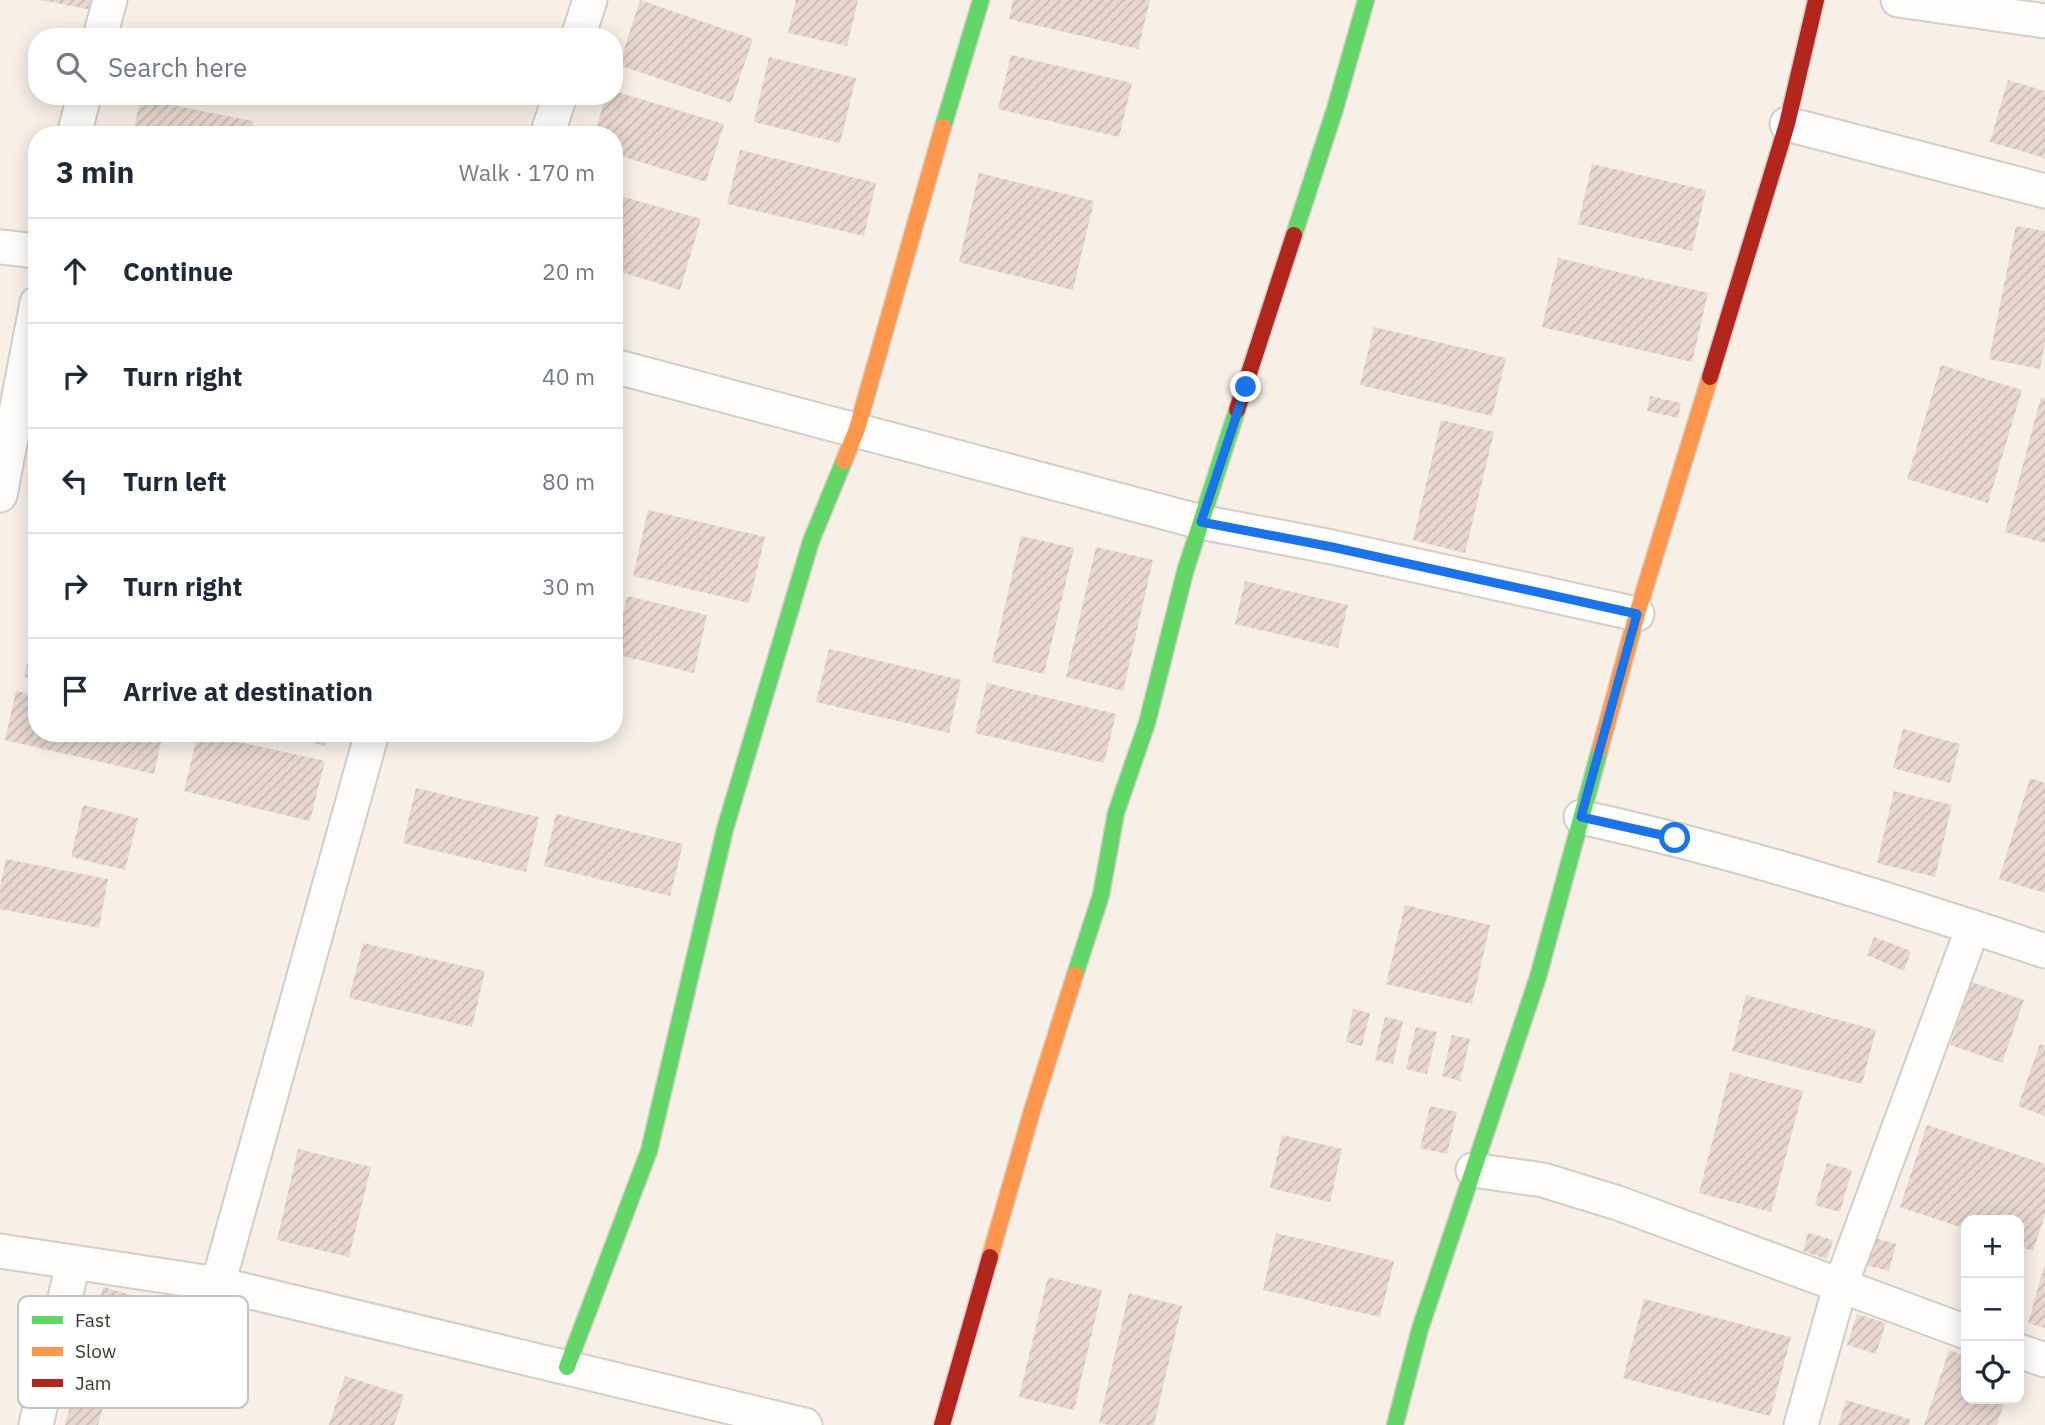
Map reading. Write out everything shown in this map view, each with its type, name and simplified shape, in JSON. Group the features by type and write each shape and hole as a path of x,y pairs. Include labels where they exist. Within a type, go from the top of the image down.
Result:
{"street":[{"path":"102,28 110,0"},
{"path":"581,28 590,0"},
{"path":"567,1367 649,1151 725,829 811,541 858,429 885,326 981,0"},
{"path":"942,1425 1032,1111 1101,895 1116,813 1147,723 1185,572 1335,109 1366,0"},
{"path":"1395,1425 1420,1328 1538,977 1637,614 1787,124 1816,0"},
{"path":"1899,0 2045,21"},
{"path":"76,126 82,105"},
{"path":"550,126 556,105"},
{"path":"1787,124 2045,191"},
{"path":"0,247 28,250"},
{"path":"0,495 28,350"},
{"path":"623,368 1201,522 1332,547 1637,614"},
{"path":"218,1284 369,742"},
{"path":"1581,817 1675,838 2045,951"},
{"path":"1801,1425 1840,1287 1973,927"},
{"path":"1473,1170 1543,1180 1618,1203 1961,1330"},
{"path":"0,1251 218,1284 805,1425"},
{"path":"65,1296 73,1263"},
{"path":"2024,1353 2045,1360"}],"building":[{"path":"40,0 94,0 93,10"},
{"path":"640,0 753,39 731,103 623,66 623,53"},
{"path":"796,0 858,0 847,46 788,33"},
{"path":"1013,0 1150,0 1138,49 1009,19"},
{"path":"1011,55 1132,83 1119,137 998,109"},
{"path":"769,57 856,78 840,143 754,122"},
{"path":"2008,80 2045,91 2045,158 1990,142"},
{"path":"623,94 724,124 706,182 623,157 623,126 597,126 603,105 623,105"},
{"path":"139,105 171,105 253,121 252,126 135,126"},
{"path":"740,150 876,183 864,236 727,204"},
{"path":"1592,164 1706,190 1692,251 1578,224"},
{"path":"979,173 1094,201 1073,290 959,262"},
{"path":"623,197 701,219 680,290 623,273"},
{"path":"2016,226 2045,231 2045,343 2040,369 1989,359"},
{"path":"1558,258 1708,293 1692,362 1542,327"},
{"path":"1374,327 1506,358 1492,416 1360,385"},
{"path":"1941,365 2022,390 1988,503 1907,479"},
{"path":"1650,396 1681,403 1678,418 1647,411"},
{"path":"2041,397 2045,398 2045,543 2005,532"},
{"path":"1441,420 1494,432 1465,553 1413,540"},
{"path":"648,510 765,537 749,603 633,576"},
{"path":"1021,536 1074,548 1044,674 992,662"},
{"path":"1096,547 1153,560 1123,691 1066,677"},
{"path":"1245,581 1348,605 1338,648 1235,624"},
{"path":"627,596 707,615 694,673 623,656 623,614"},
{"path":"829,649 961,680 949,733 816,702"},
{"path":"28,660 28,678 24,677"},
{"path":"987,683 1116,714 1104,763 975,733"},
{"path":"16,691 28,693 28,742 161,742 154,774 5,740"},
{"path":"1903,729 1960,744 1950,783 1893,768"},
{"path":"196,742 239,742 325,761 310,821 184,791"},
{"path":"310,742 326,742 325,746"},
{"path":"2030,778 2045,783 2045,893 1999,879"},
{"path":"416,788 539,817 526,872 403,843"},
{"path":"1894,791 1952,805 1935,877 1877,863"},
{"path":"83,805 138,818 125,870 71,857"},
{"path":"556,814 683,844 670,896 544,866"},
{"path":"6,859 108,879 99,928 0,909 0,887"},
{"path":"1405,905 1490,925 1472,1004 1386,984"},
{"path":"1874,937 1911,951 1904,971 1867,955"},
{"path":"363,943 485,971 472,1027 349,998"},
{"path":"1972,982 2024,1000 2002,1063 1950,1045"},
{"path":"1746,995 1876,1030 1862,1084 1732,1051"},
{"path":"1353,1009 1370,1013 1362,1046 1346,1042"},
{"path":"1385,1017 1403,1021 1393,1064 1375,1060"},
{"path":"1416,1027 1437,1032 1427,1074 1406,1069"},
{"path":"1452,1035 1470,1039 1460,1081 1442,1076"},
{"path":"2040,1044 2045,1046 2045,1116 2018,1106"},
{"path":"1730,1072 1803,1091 1771,1212 1699,1193"},
{"path":"1430,1106 1457,1112 1447,1154 1420,1148"},
{"path":"1927,1125 2045,1164 2045,1215 2033,1251 2024,1248 2024,1215 1961,1215 1961,1227 1900,1207"},
{"path":"1282,1135 1342,1149 1330,1202 1270,1188"},
{"path":"298,1149 371,1167 349,1257 277,1240"},
{"path":"1827,1163 1852,1170 1840,1212 1815,1205"},
{"path":"1276,1233 1394,1261 1380,1317 1263,1290"},
{"path":"1808,1233 1833,1240 1827,1259 1803,1251"},
{"path":"1869,1236 1896,1244 1889,1271 1861,1264"},
{"path":"2045,1266 2045,1328 2028,1323"},
{"path":"1048,1277 1102,1290 1074,1410 1019,1397"},
{"path":"103,1287 134,1296 101,1296"},
{"path":"1129,1293 1182,1306 1154,1425 1099,1423"},
{"path":"1644,1299 1791,1337 1770,1416 1623,1378"},
{"path":"1857,1314 1886,1323 1876,1354 1847,1345"},
{"path":"1949,1350 1961,1354 1961,1404 2003,1404 1997,1425 1924,1425"},
{"path":"345,1376 404,1395 394,1425 329,1425"},
{"path":"1846,1400 1910,1419 1909,1425 1838,1425"},
{"path":"70,1408 103,1408 98,1425 65,1425"}],"traffic: fast":[{"path":"943,127 981,0"},
{"path":"1294,235 1335,109 1366,0"},
{"path":"1075,975 1101,895 1116,813 1147,723 1185,572 1237,410"},
{"path":"567,1367 649,1151 725,829 811,541 844,461"},
{"path":"1395,1425 1420,1329 1538,977 1600,749"}],"traffic: slow":[{"path":"844,461 857,429 943,127"},
{"path":"1600,749 1637,614 1710,377"},
{"path":"990,1257 1075,975"}],"traffic: jam":[{"path":"1710,377 1787,124 1816,0"},
{"path":"1237,410 1294,235"},
{"path":"942,1425 990,1257"}],"route":[{"path":"1246,387 1201,522 1332,547 1637,614 1581,817 1675,838"}]}
